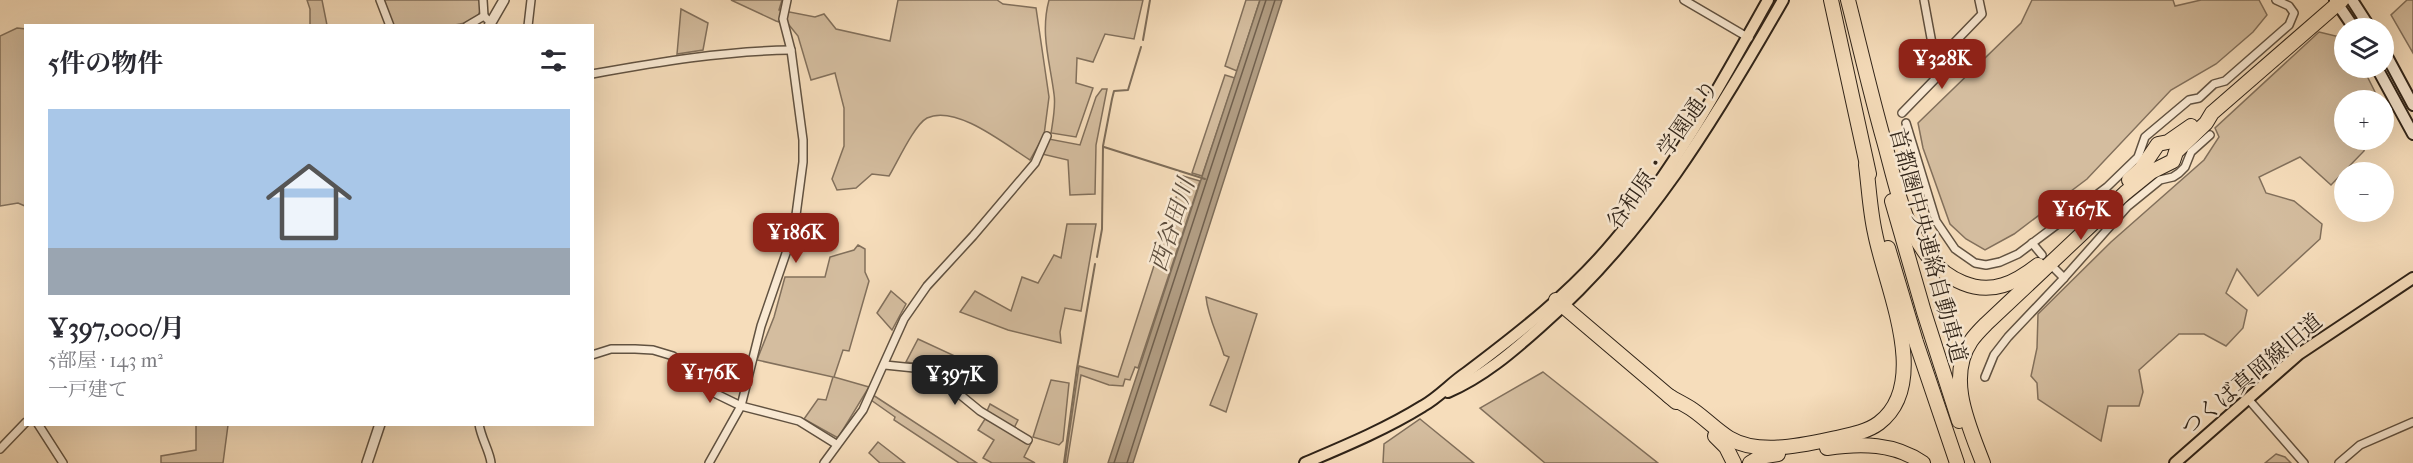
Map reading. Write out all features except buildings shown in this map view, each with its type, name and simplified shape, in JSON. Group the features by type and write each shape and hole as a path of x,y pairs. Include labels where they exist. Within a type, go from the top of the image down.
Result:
{"highway":[{"name":"首都圏中央連絡自動車道","path":"1831,0 1866,165 1884,237 1916,342 1957,463"},
{"name":"首都圏中央連絡自動車道","path":"1847,0 1895,212 1948,391 1974,463"},
{"path":"1847,0 1903,208 1926,254 1937,267 1955,280 1966,284 1993,288 2010,283 2027,273 2065,243 2122,190 2141,169 2158,144 2168,142 2182,134 2202,117 2212,113"},
{"path":"1983,463 1962,402 1960,382 1962,361 1970,342 1986,324 2125,193 2151,172 2173,161 2176,152 2206,123 2212,113 2342,1"},
{"path":"1670,396 1693,410 1731,440 1758,448 1822,441 1851,435 1878,423 1887,415 1896,404 1902,391 1903,355 1900,332 1875,233 1866,165"},
{"path":"1559,304 1670,396 1722,443 1734,463"},
{"path":"1750,463 1766,455 1845,445 1866,445 1894,448 1923,463"}],"main road":[{"name":"谷和原・学園通り","path":"1305,463 1386,426 1437,397 1469,383 1526,340 1614,241 1655,187 1698,121 1768,0"},
{"name":"谷和原・学園通り","path":"1559,304 1593,278 1655,204 1732,89 1783,0"},
{"path":"2342,1 2350,18"},
{"path":"2342,1 2360,18"},
{"path":"2394,70 2413,105"},
{"path":"2382,78 2413,134"},
{"name":"つくば真岡線旧道","path":"2175,463 2299,354 2413,278"}],"street":[{"path":"380,0 389,24"},
{"path":"483,0 487,21"},
{"path":"487,21 504,0"},
{"path":"528,24 531,0"},
{"path":"709,463 741,405 761,326 794,230 800,193 803,140 790,50 783,19 787,0"},
{"path":"1684,0 1758,43"},
{"path":"1902,113 1938,76 1924,0"},
{"path":"1934,49 1953,44 1982,14 1979,0"},
{"path":"1906,123 1936,221 1955,249 1975,262 1986,265 2009,258 2107,187 2138,157 2145,137 2189,100 2199,98 2214,84 2225,81 2289,25 2294,13 2289,6 2276,0"},
{"path":"594,74 699,56 741,51 790,50"},
{"path":"1985,377 1994,355 2008,337 2128,206 2160,180 2173,177 2180,172 2186,166 2192,152 2210,135"},
{"path":"824,463 863,410 911,307 1035,163 1047,136"},
{"path":"2032,243 2042,255"},
{"path":"2055,269 2064,278"},
{"path":"594,354 611,349 636,349 653,350 673,357 683,363 708,390 741,405 799,421 836,444"},
{"path":"885,365 924,369 930,372 980,411 1028,440"},
{"path":"2249,400 2304,463"},
{"path":"2339,463 2360,446 2413,422"},
{"path":"0,449 24,424"},
{"path":"39,426 63,463"},
{"path":"367,463 379,426"},
{"path":"479,426 482,441 491,463"}],"shaded area":[{"path":"307,0 322,0 327,24 310,24 310,9"},
{"path":"384,0 480,0 479,14 473,20 464,23 393,24"},
{"path":"731,0 782,0 779,10 815,17 824,14 836,29 890,41 898,0 997,0 1003,4 1036,8 1049,97 1044,135 1030,160 995,136 966,121 939,115 927,118 911,136 889,176 872,174 856,188 837,190 832,179 844,146 844,108 835,73 811,80 798,36 789,25"},
{"path":"1049,0 1143,0 1134,39 1105,34 1093,62 1077,58 1076,83 1093,88 1076,137 1051,133 1055,103 1045,24"},
{"path":"1246,0 1260,0 1237,71 1225,66"},
{"path":"2032,0 2173,0 2175,6 2201,0 2259,0 2267,15 2253,32 2216,64 2171,90 2087,179 2014,234 1985,250 1966,239 1950,224 1923,148 1918,123 2021,23"},
{"path":"2407,0 2413,0 2413,53 2394,18 2391,15"},
{"path":"681,9 708,23 703,50 677,54"},
{"path":"17,28 24,29 24,206 18,203 0,206 0,36"},
{"path":"2319,32 2334,36 2334,78 2368,78 2374,90 2334,90 2334,150 2364,150 2353,162 2334,162 2334,182 2331,185 2300,157 2259,177 2266,193 2294,201 2322,224 2320,239 2258,296 2237,269 2226,293 2247,310 2243,328 2226,346 2204,334 2179,334 2139,370 2143,392 2139,406 2108,406 2101,441 2038,399 2037,383 2031,376 2037,348 2038,314 2111,242 2204,160 2219,137 2215,128"},
{"path":"1225,75 1235,78 1202,176 1192,173"},
{"path":"1102,89 1107,89 1096,145 1095,194 1070,195 1068,160 1042,154 1049,139 1080,145 1096,97"},
{"path":"1183,176 1200,181 1138,368 1135,367 1130,380 1125,379 1123,386 1109,385 1081,375 1067,463 1065,463 1079,366 1118,377"},
{"path":"1067,224 1096,224 1081,311 1065,308 1060,332 1061,343 1008,330 960,312 975,291 1011,311 1022,277 1038,283 1054,255 1061,258"},
{"path":"858,245 865,249 865,272 869,281 849,351 843,350 834,377 869,387 838,438 804,419 818,399 826,400 833,377 757,360 774,317 785,277 825,277 830,257 854,250"},
{"path":"891,291 906,304 892,330 877,313"},
{"path":"1206,297 1257,314 1226,412 1210,405 1229,357 1224,355"},
{"path":"918,339 970,363 958,386 926,365 906,362"},
{"path":"1543,372 1658,463 1545,463 1480,408"},
{"path":"1051,380 1069,383 1063,441 1059,445 1033,437"},
{"path":"873,395 977,463 959,463 894,420 895,417 871,400"},
{"path":"990,404 1018,420 1014,428 987,411"},
{"path":"985,419 1031,443 1024,457 1035,463 992,463 983,458 994,440 978,430"},
{"path":"1420,419 1474,463 1383,463 1384,444"},
{"path":"196,426 228,426 223,463 161,463 161,456 196,450"},
{"path":"878,442 905,463 880,463 869,453"},
{"path":"2276,454 2285,457 2291,463 2265,463"}],"water":[{"path":"1260,0 1282,0 1133,463 1108,463"}],"waterway":[{"path":"1143,40 1150,0"},
{"path":"1097,257 1102,229 1103,146 1112,99 1114,91 1128,90 1141,47"},
{"name":"西谷田川","path":"1104,147 1205,179"},
{"path":"1064,463 1095,264"}]}
